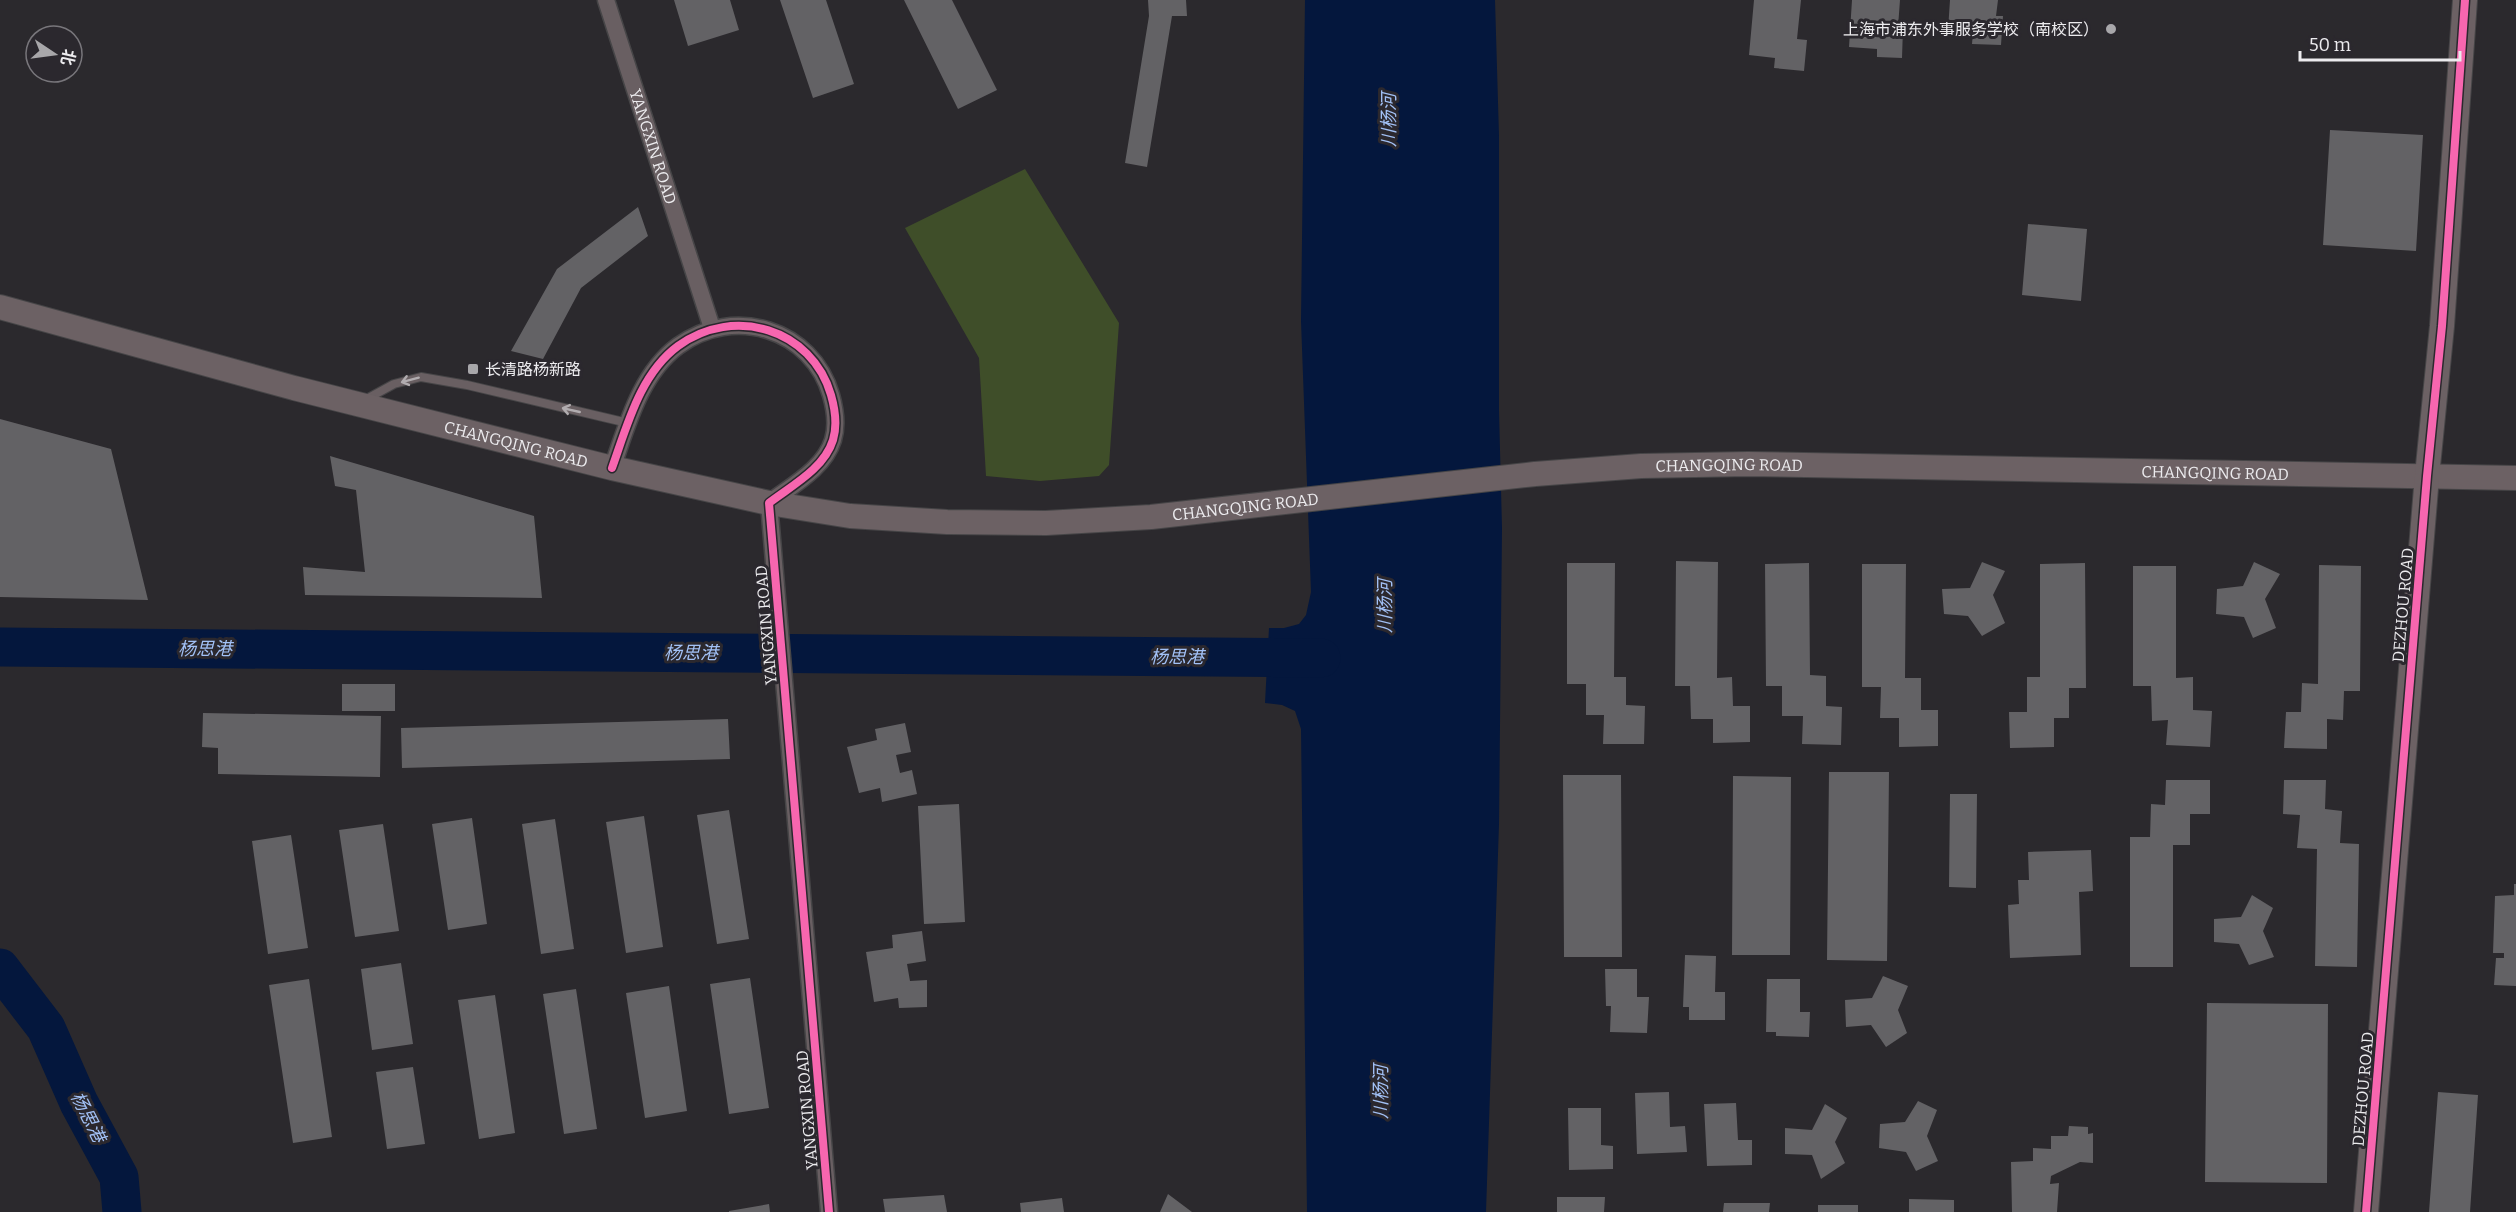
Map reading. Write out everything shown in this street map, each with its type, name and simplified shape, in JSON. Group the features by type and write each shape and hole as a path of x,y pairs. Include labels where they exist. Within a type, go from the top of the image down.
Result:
{"main road":[{"name":"DEZHOU ROAD","path":"2366,1212 2427,476 2442,326 2465,0"},
{"name":"CHANGQING ROAD","path":"0,307 357,404 612,468 769,503 850,516 947,522 1046,524 1151,517 1535,474 1641,466 1748,464 2516,478"}],"street":[{"name":"YANGXIN ROAD","path":"606,0 712,328"},
{"path":"612,468 634,406 654,369 678,346 712,328 744,325 780,333 810,354 827,379 835,409 833,441 817,467 769,503"},
{"name":"YANGXIN ROAD","path":"769,503 829,1212"}],"lane":[{"path":"357,404 394,384 421,377 467,385 628,423"}],"green space":[{"path":"1025,169 1119,323 1109,465 1099,476 1040,481 986,476 979,358 905,228"}],"water":[{"name":"川杨河","path":"1305,0 1495,0 1499,136 1499,411 1502,528 1499,824 1486,1212 1307,1212 1301,729 1295,711 1282,705 1265,703 1269,628 1284,628 1299,624 1306,615 1311,592 1301,321"}],"building":[{"path":"674,0 730,0 739,30 688,46"},
{"path":"780,0 826,0 854,84 813,98"},
{"path":"904,0 952,0 997,90 958,109"},
{"path":"1148,0 1186,0 1187,16 1172,16 1147,167 1125,163 1149,16"},
{"path":"1754,0 1801,0 1797,39 1807,40 1804,71 1774,68 1775,58 1749,55"},
{"path":"1852,0 1900,0 1898,27 1903,28 1902,58 1877,57 1877,49 1849,47"},
{"path":"1950,0 1998,0 1996,16 2003,16 2001,45 1972,44 1973,32 1948,30"},
{"path":"2330,130 2423,135 2416,251 2323,245"},
{"path":"638,207 648,236 581,288 543,359 511,351 557,269"},
{"path":"2028,224 2087,229 2081,301 2022,295"},
{"path":"0,419 111,449 148,600 0,597"},
{"path":"330,456 534,516 542,598 305,595 303,567 365,572 356,490 335,486"},
{"path":"1676,561 1718,562 1717,678 1732,677 1733,706 1750,706 1750,742 1713,743 1713,719 1691,719 1690,686 1675,686"},
{"path":"1982,562 2005,571 1993,595 2005,623 1982,636 1968,616 1944,614 1942,589 1970,588"},
{"path":"2254,562 2280,574 2265,599 2276,628 2253,638 2244,617 2216,614 2217,589 2243,586"},
{"path":"1567,563 1615,563 1614,677 1626,677 1626,705 1645,706 1644,744 1603,744 1604,715 1586,715 1586,684 1567,684"},
{"path":"1809,563 1810,675 1826,676 1826,706 1842,707 1841,745 1802,744 1803,716 1782,716 1782,686 1766,686 1765,564"},
{"path":"2085,563 2086,688 2069,688 2069,718 2054,718 2054,747 2010,748 2009,712 2027,712 2027,677 2040,677 2040,564"},
{"path":"1862,564 1906,564 1905,678 1921,678 1921,710 1938,710 1938,746 1899,747 1899,718 1880,718 1881,687 1862,687"},
{"path":"2319,565 2361,566 2360,691 2344,691 2343,720 2327,719 2327,749 2284,748 2286,712 2301,712 2302,683 2318,684"},
{"path":"2133,566 2176,566 2176,678 2193,677 2193,710 2212,711 2210,747 2166,745 2168,720 2152,721 2151,686 2133,686"},
{"path":"342,684 395,684 395,711 342,711"},
{"path":"203,713 381,716 380,777 218,774 218,748 202,747"},
{"path":"728,719 730,759 402,768 401,728"},
{"path":"905,723 911,752 896,755 900,773 912,770 917,794 882,802 880,788 859,793 847,747 877,740 875,729"},
{"path":"1829,772 1889,772 1887,961 1827,960"},
{"path":"1563,775 1621,775 1622,957 1564,957"},
{"path":"1733,776 1791,777 1790,955 1732,955"},
{"path":"2166,780 2210,780 2210,814 2190,814 2190,845 2173,845 2173,967 2130,967 2130,837 2150,837 2151,804 2165,805"},
{"path":"2284,780 2326,780 2325,809 2342,811 2340,843 2359,844 2357,967 2315,966 2317,849 2297,848 2300,815 2283,814"},
{"path":"1950,794 1977,794 1976,888 1949,887"},
{"path":"959,804 965,922 924,924 918,806"},
{"path":"729,810 749,939 717,944 697,815"},
{"path":"644,816 663,947 626,953 606,822"},
{"path":"472,818 487,924 448,930 432,824"},
{"path":"555,819 574,949 541,954 522,824"},
{"path":"383,824 399,931 355,937 339,830"},
{"path":"291,835 308,948 268,954 252,841"},
{"path":"2091,850 2093,891 2079,892 2081,955 2010,958 2008,905 2019,904 2018,880 2029,880 2028,852"},
{"path":"2514,884 2516,884 2516,986 2494,985 2496,958 2504,958 2504,953 2493,953 2495,896 2514,895"},
{"path":"2252,895 2273,908 2263,931 2274,957 2249,965 2239,944 2214,942 2214,919 2241,917"},
{"path":"922,931 926,961 907,964 910,981 927,980 927,1007 899,1008 898,998 874,1002 866,952 893,948 892,935"},
{"path":"1685,955 1716,956 1715,992 1725,992 1725,1020 1689,1020 1689,1007 1683,1007"},
{"path":"401,963 413,1044 372,1050 361,969"},
{"path":"1605,969 1637,969 1637,997 1649,997 1647,1033 1610,1032 1611,1006 1606,1006"},
{"path":"1883,976 1908,986 1898,1010 1907,1033 1886,1047 1871,1025 1846,1027 1845,1000 1872,998"},
{"path":"750,978 769,1108 729,1114 710,984"},
{"path":"309,979 332,1137 293,1143 269,985"},
{"path":"1767,979 1800,979 1800,1012 1810,1012 1809,1037 1776,1036 1776,1032 1766,1032"},
{"path":"669,986 687,1111 645,1118 626,993"},
{"path":"576,989 597,1129 564,1134 543,994"},
{"path":"495,995 515,1133 479,1139 458,1000"},
{"path":"2207,1003 2328,1004 2327,1183 2205,1182"},
{"path":"413,1067 425,1144 387,1149 376,1072"},
{"path":"1669,1092 1670,1127 1685,1126 1687,1152 1637,1154 1635,1093"},
{"path":"2438,1092 2478,1095 2470,1212 2429,1212"},
{"path":"1918,1101 1937,1110 1927,1136 1938,1161 1916,1171 1906,1152 1879,1148 1880,1124 1905,1122"},
{"path":"1736,1103 1738,1140 1752,1140 1752,1165 1707,1166 1704,1104"},
{"path":"1825,1104 1847,1118 1835,1142 1845,1163 1821,1179 1812,1155 1785,1154 1785,1128 1812,1130"},
{"path":"1568,1108 1601,1108 1601,1145 1613,1146 1613,1169 1569,1170"},
{"path":"2069,1126 2088,1127 2088,1134 2093,1133 2093,1163 2080,1162 2051,1176 2050,1184 2059,1183 2057,1212 2012,1212 2011,1162 2033,1161 2033,1148 2051,1149 2051,1136 2068,1136"},
{"path":"1168,1194 1192,1212 1160,1212"},
{"path":"944,1195 947,1212 885,1212 883,1199"},
{"path":"1557,1197 1605,1197 1604,1212 1557,1212"},
{"path":"1062,1198 1064,1212 1021,1212 1020,1203"},
{"path":"1909,1199 1954,1200 1954,1212 1909,1212"},
{"path":"1724,1203 1770,1203 1769,1212 1723,1212"},
{"path":"769,1204 770,1212 729,1212 729,1211"},
{"path":"1818,1205 1858,1205 1858,1212 1818,1212"}],"waterway":[{"name":"杨思港","path":"0,647 1321,658"},
{"name":"杨思港","path":"0,968 46,1028 79,1103 119,1177 122,1212"}],"cycle path":[{"path":"2366,1212 2427,476 2442,326 2465,0"},
{"path":"612,468 629,418 644,386 665,358 678,346 700,334 723,327 746,326 768,330 789,340 807,354 821,372 831,395 835,429 829,450 806,476 769,503 829,1212"}],"place":[{"name":"上海市浦东外事服务学校（南校区）","path":"2111,29"},
{"name":"长清路杨新路","path":"473,369"}]}
